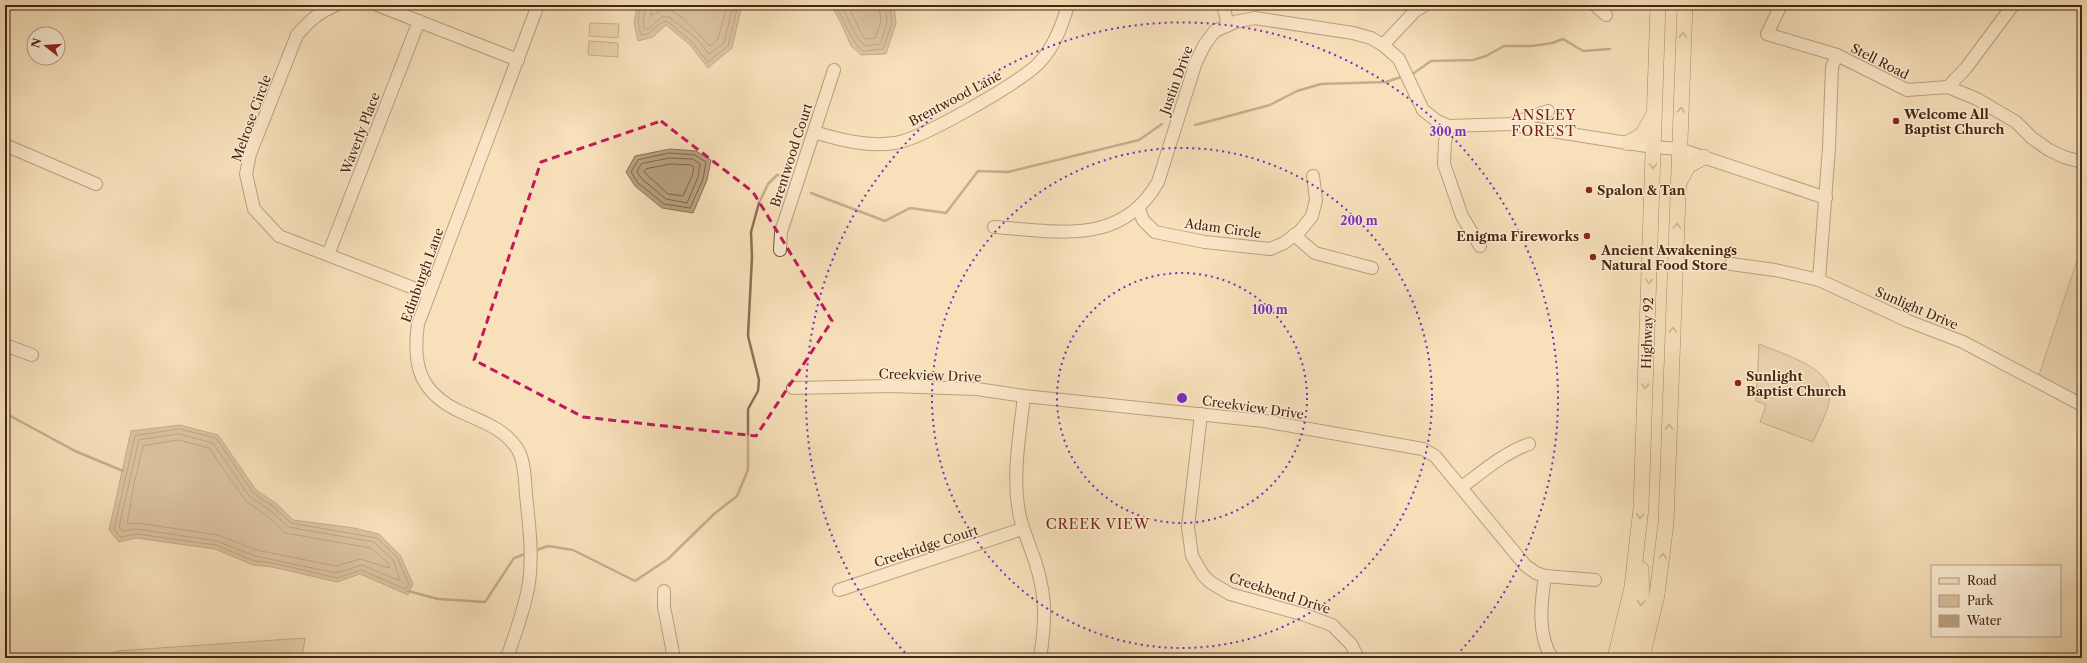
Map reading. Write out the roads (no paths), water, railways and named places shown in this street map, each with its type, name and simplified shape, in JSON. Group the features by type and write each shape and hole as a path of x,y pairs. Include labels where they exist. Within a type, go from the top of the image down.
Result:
{"main road":[{"name":"Highway 92","path":"1615,658 1620,643 1629,602 1637,551 1641,486 1658,5"},
{"name":"Highway 92","path":"1642,658 1655,610 1664,550 1684,5"},
{"path":"1628,143 1637,139 1646,130 1655,110"},
{"path":"1678,183 1688,166 1704,157"},
{"path":"1628,658 1642,600 1642,577 1637,551"},
{"path":"1610,658 1620,643"}],"street":[{"name":"Melrose Circle","path":"336,5 322,11 310,20 297,36 250,154 246,174 254,210 279,236 429,294"},
{"path":"377,5 518,60"},
{"name":"Edinburgh Lane","path":"506,658 524,609 529,581 529,526 525,478 519,451 506,435 490,424 461,412 440,400 427,386 417,366 414,347 418,324 538,5"},
{"name":"Brentwood Lane","path":"814,132 847,142 875,144 896,143 942,123 1019,80 1039,64 1054,43 1068,5"},
{"path":"1223,5 1228,25"},
{"path":"1383,45 1415,11 1425,5"},
{"path":"1595,5 1606,15"},
{"name":"Stell Road","path":"1781,5 1767,34 1836,55 1907,90 1948,87 1997,109 2049,150 2064,157 2082,162"},
{"path":"1948,87 1966,68 2013,5"},
{"name":"Justin Drive","path":"994,226 1076,232 1122,220 1139,209 1149,198 1158,182 1188,85 1204,44 1215,31 1228,25 1255,18 1353,33 1371,38 1383,45 1399,59 1423,110 1437,121 1449,126 1511,124 1653,147"},
{"name":"Waverly Place","path":"328,255 419,21"},
{"path":"1819,280 1826,198 1832,67 1836,55"},
{"name":"Brentwood Court","path":"780,250 781,232 834,70"},
{"name":"Justin Drive","path":"1511,124 1548,111"},
{"path":"1449,126 1445,142 1444,164 1462,216 1480,246"},
{"path":"5,145 96,184"},
{"path":"1653,147 1679,149 1826,198"},
{"name":"Adam Circle","path":"1139,209 1143,220 1155,232 1206,242 1270,249 1284,243 1300,231 1312,216 1316,200 1313,176"},
{"path":"1294,235 1316,253 1372,268"},
{"name":"Sunlight Drive","path":"1731,264 1775,270 1819,280 1908,322 1963,342 2082,405"},
{"path":"5,345 32,355"},
{"name":"Creekview Drive","path":"793,388 954,387 1264,422 1423,449 1435,456 1525,565 1536,573 1545,576"},
{"path":"1024,396 1017,489 1022,529 1030,547 1045,602 1045,617 1040,658"},
{"name":"Creekbend Drive","path":"1201,414 1188,527 1192,556 1203,575 1210,582 1230,594 1305,615 1332,625 1351,644 1358,658"},
{"path":"1462,487 1499,459 1516,449 1529,444"},
{"name":"Creekridge Court","path":"839,590 1022,529"},
{"path":"1552,658 1542,630 1542,598 1545,576 1595,580"},
{"path":"664,591 664,607 674,658"}],"water":[{"path":"637,5 742,5 732,48 708,68 690,45 666,25 653,37 638,41 634,23"},
{"path":"831,5 894,5 896,23 886,54 861,55 851,46"},
{"path":"670,149 696,151 711,160 707,180 693,213 662,208 635,186 626,172 635,156"},
{"path":"180,425 218,435 256,490 277,504 293,520 354,528 379,534 400,555 413,584 408,595 360,574 337,582 272,567 253,565 215,549 136,538 119,542 109,530 131,431"}],"waterway":[{"path":"1414,73 1431,61 1473,60 1486,56 1504,46 1532,46 1552,43 1563,39 1583,51 1610,49"},
{"path":"1195,125 1270,105 1297,91 1321,84 1386,82 1401,77"},
{"path":"811,193 885,221 910,208 946,213 978,171 1008,172 1139,140 1162,124"},
{"path":"534,551 548,546 573,550 635,581 668,559 714,514 737,496 748,470 748,409 758,391 759,380 748,336 752,257 751,232 759,203 768,184 777,175 781,175"},
{"path":"5,413 75,451 123,471"},
{"path":"408,591 438,599 485,602 514,558 528,553"}],"place":[{"name":"Welcome All Baptist Church","path":"1896,121"},
{"name":"Spalon & Tan","path":"1589,190"},
{"name":"Enigma Fireworks","path":"1587,236"},
{"name":"Ancient Awakenings Natural Food Store","path":"1593,257"},
{"name":"Sunlight Baptist Church","path":"1738,383"}],"district":[{"name":"ANSLEY FOREST","path":"1544,124"},
{"name":"CREEK VIEW","path":"1098,524"}]}
